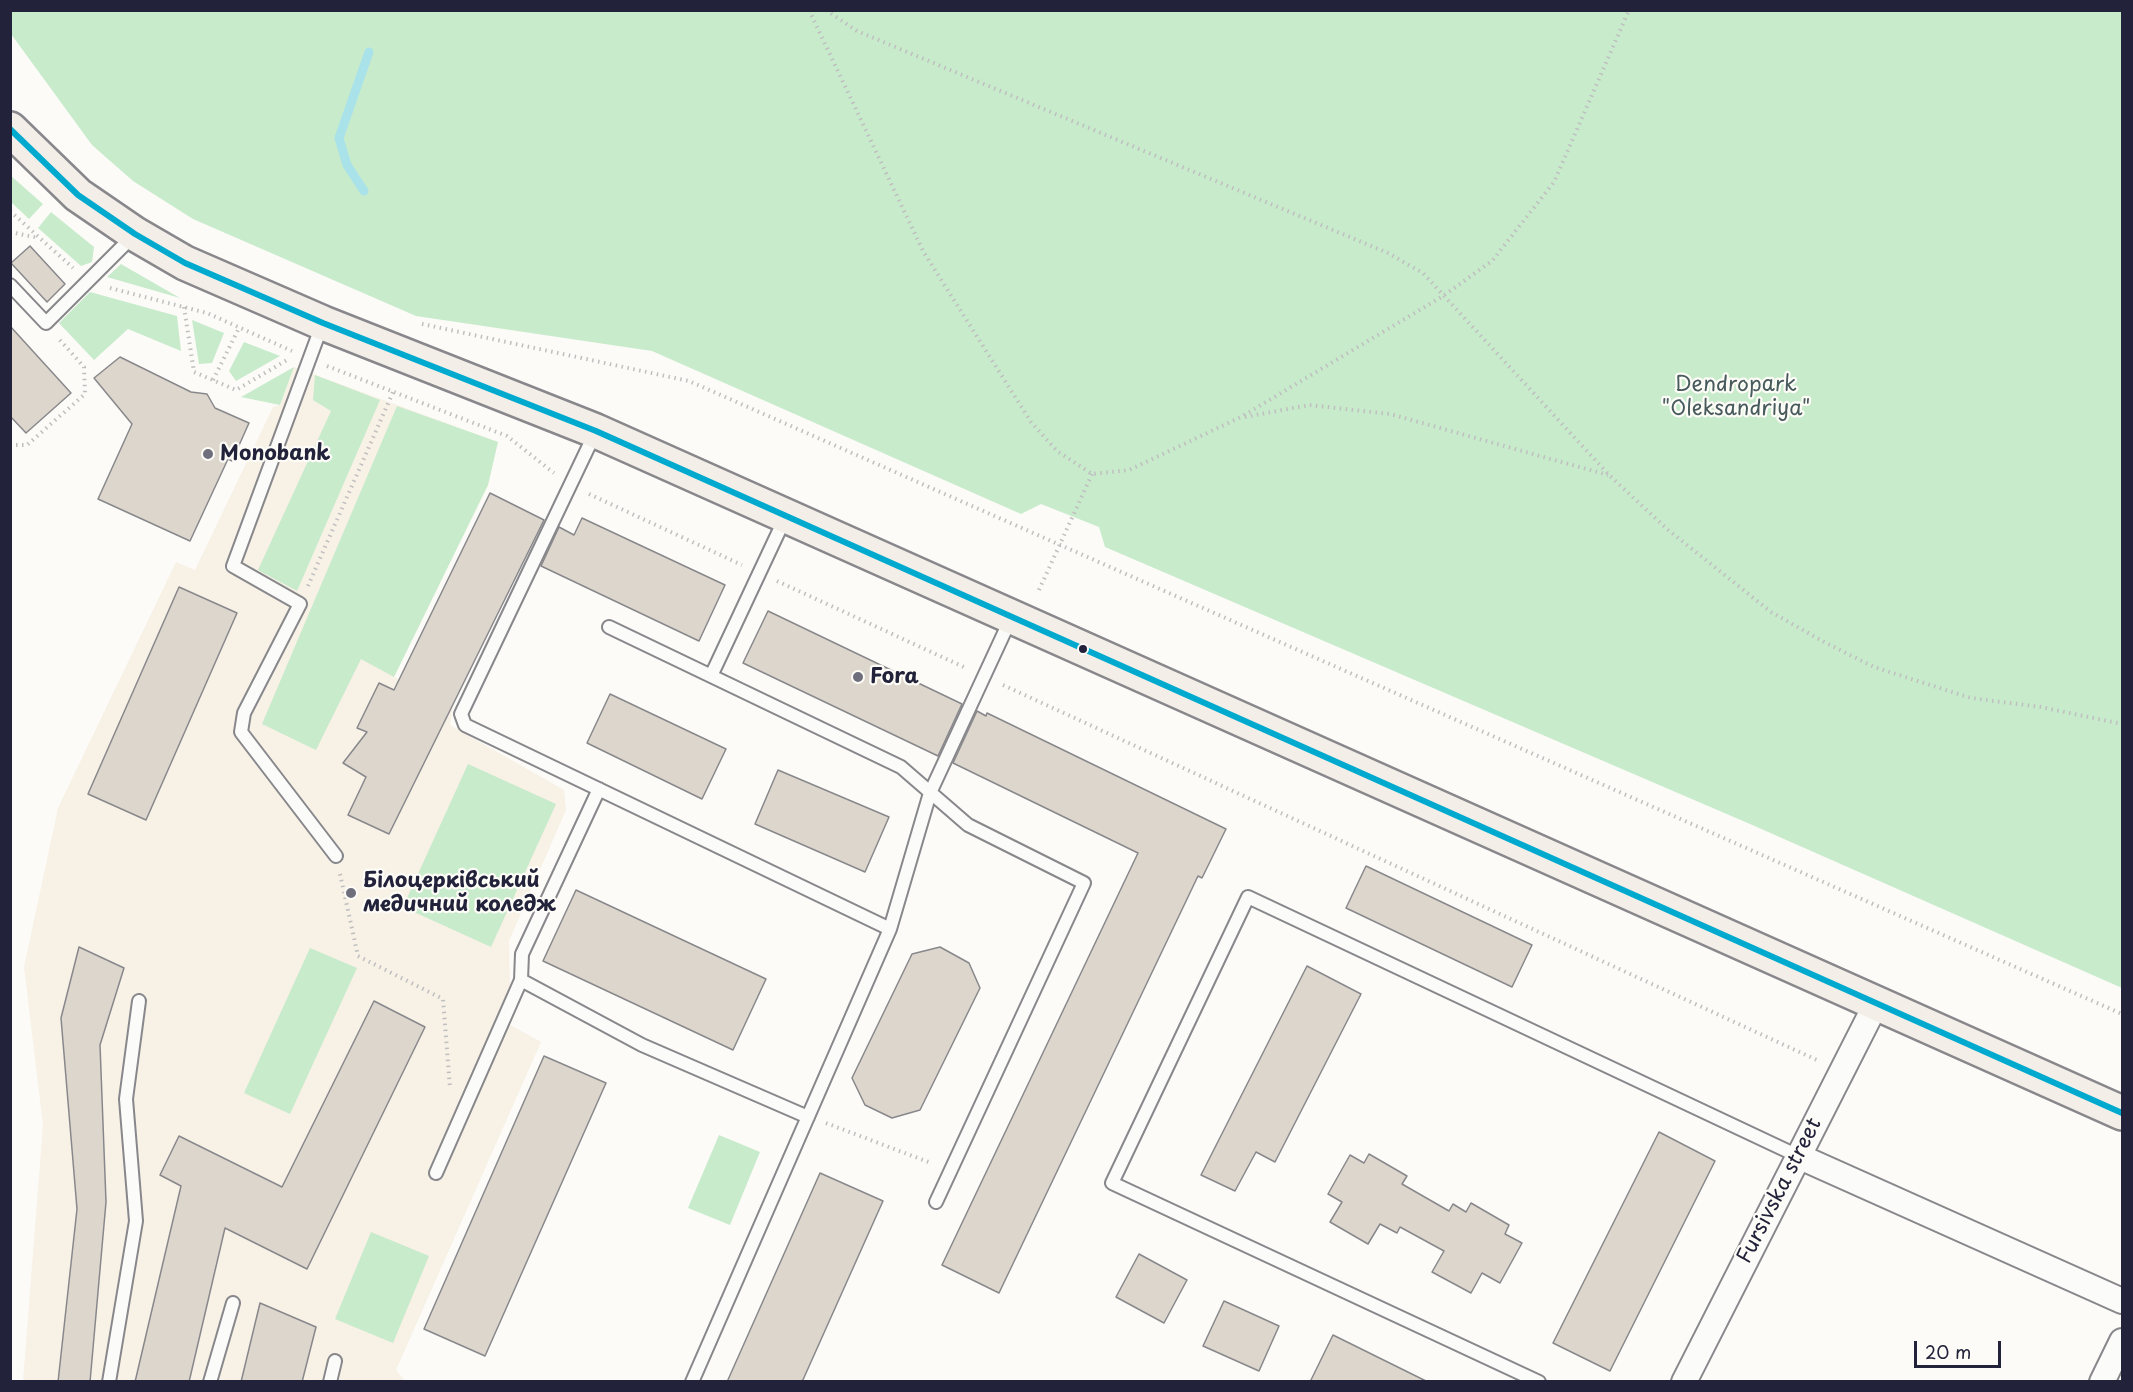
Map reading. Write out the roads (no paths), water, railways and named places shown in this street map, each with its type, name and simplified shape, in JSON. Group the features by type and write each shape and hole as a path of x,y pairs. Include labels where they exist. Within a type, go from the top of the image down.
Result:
{"main road":[{"path":"10,129 78,195 135,234 185,263 322,323 596,431 786,514 1011,618 2122,1113"}],"street":[{"name":"Fursivska street","path":"1684,1382 1877,1002"},
{"path":"1798,1156 2122,1301"},
{"path":"2102,1382 2122,1341"}],"lane":[{"path":"10,285 46,323 135,234"},
{"path":"322,323 233,566 300,604 244,713 241,732 336,856"},
{"path":"596,431 461,714 465,725 890,929"},
{"path":"711,676 786,514"},
{"path":"692,1382 890,929 930,793 1011,618"},
{"path":"609,627 901,767 968,825 1084,883 936,1202"},
{"path":"436,1173 521,980 522,954 599,789"},
{"path":"1539,1382 1112,1183 1248,897 1798,1156"},
{"path":"521,980 642,1045 808,1117"},
{"path":"109,1382 136,1221 126,1099 139,1000"},
{"path":"210,1382 233,1303"},
{"path":"330,1382 335,1361"}],"waterway":[{"path":"364,191 347,165 339,138 369,52"}],"place":[{"name":"Monobank","path":"208,454"},
{"name":"Fora","path":"858,677"},
{"name":"Білоцерківський медичний коледж","path":"351,893"}],"park label":[{"name":"Dendropark \"Oleksandriya\"","path":"1736,397"}]}
